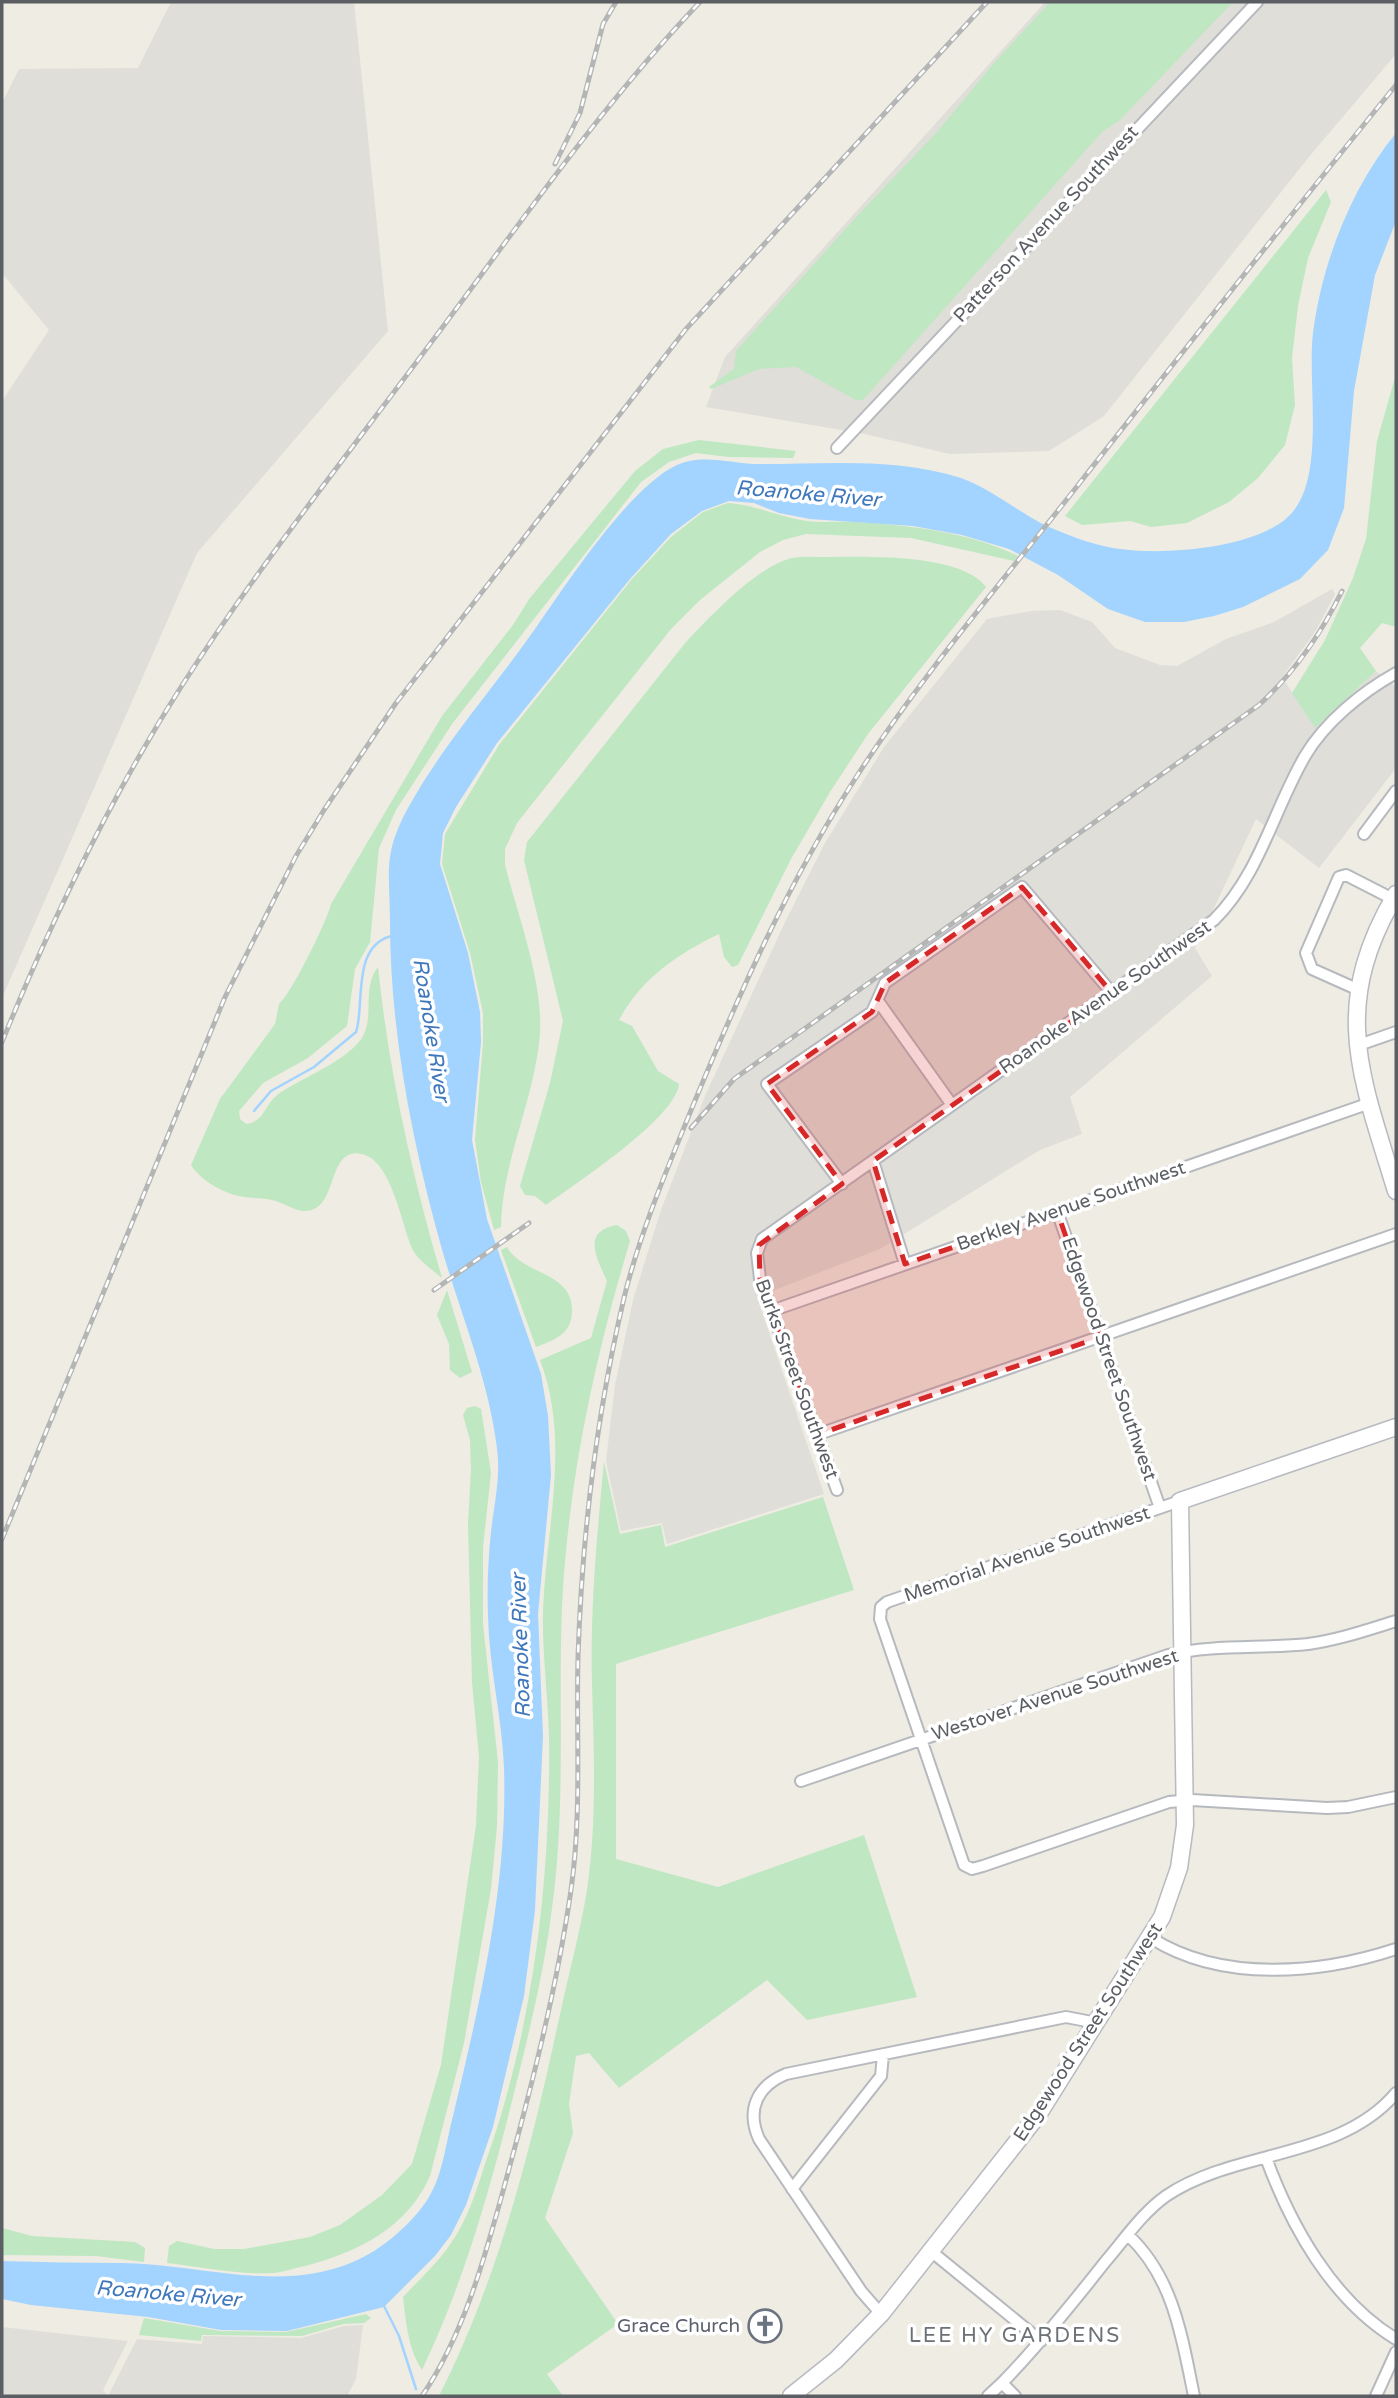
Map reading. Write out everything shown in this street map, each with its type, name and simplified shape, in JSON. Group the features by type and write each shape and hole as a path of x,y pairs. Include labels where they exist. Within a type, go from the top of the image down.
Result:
{"street":[{"name":"Patterson Avenue Southwest","path":"837,448 1257,2"},
{"name":"Roanoke Avenue Southwest","path":"842,1184 1214,920 1230,905 1245,884 1294,778 1314,743 1343,712 1395,675"},
{"path":"1364,834 1396,791"},
{"path":"1359,990 1312,970 1306,953 1339,877 1346,875 1395,896 1375,935 1359,990 1356,1046 1396,1191"},
{"path":"842,1184 767,1084 872,1012 885,983 1022,887 1112,993"},
{"path":"878,1001 952,1105"},
{"path":"1356,1046 1396,1032"},
{"name":"Berkley Avenue Southwest","path":"771,1311 1370,1103"},
{"path":"873,1161 905,1264"},
{"name":"Burks Street Southwest","path":"837,1490 771,1311 756,1262 759,1245 767,1235 842,1184"},
{"name":"Edgewood Street Southwest","path":"1057,1211 1160,1508"},
{"path":"816,1435 1396,1234"},
{"path":"1180,1501 1396,1427"},
{"name":"Edgewood Street Southwest","path":"791,2396 836,2360 881,2314 932,2252 1038,2115 1151,1938 1179,1868 1184,1836 1180,1501"},
{"name":"Memorial Avenue Southwest","path":"921,1739 880,1619 881,1607 894,1599 1180,1501"},
{"name":"Westover Avenue Southwest","path":"801,1780 1180,1652 1308,1644 1357,1634 1396,1621"},
{"path":"921,1739 964,1865 972,1869 1161,1804 1184,1800 1327,1808 1348,1807 1396,1797"},
{"path":"1151,1938 1199,1959 1273,1969 1329,1966 1396,1949"},
{"path":"881,2314 860,2291 755,2129 755,2101 768,2084 786,2074 1066,2017 1097,2023"},
{"path":"792,2189 881,2076 883,2055"},
{"path":"988,2396 1041,2342 1153,2207 1180,2188 1356,2125 1382,2108 1396,2093"},
{"path":"1266,2158 1279,2193 1313,2253 1354,2303 1396,2339"},
{"path":"1128,2235 1153,2266 1174,2306 1194,2396"},
{"path":"932,2252 1041,2342"},
{"path":"1376,2396 1396,2352"},
{"path":"1002,2383 1015,2396"}],"highlighted area":[{"path":"1022,887 1112,993 873,1161 905,1264 1057,1211 1101,1337 816,1435 760,1279 759,1245 842,1184 767,1084 872,1012 885,983"}],"shaded area":[{"path":"171,2 354,2 388,331 197,553 2,998 2,401 49,330 2,273 2,103 19,69 138,68"},
{"path":"1045,2 1396,2 1396,54 1308,158 1104,416 1049,451 950,454 865,434 706,407 725,357"},
{"path":"1332,589 1335,594 1315,632 1282,677 1315,728 1376,671 1396,687 1396,768 1319,868 1256,819 1195,948 1212,976 1070,1097 1082,1134 1040,1150 880,1249 757,1297 824,1494 667,1544 662,1523 621,1531 606,1461 615,1385 633,1300 661,1210 705,1096 785,922 825,843 884,747 987,619 1031,611 1060,610 1092,622 1115,648 1160,665 1177,666 1226,639 1274,622"},
{"path":"363,2325 356,2379 347,2396 108,2396 137,2339 202,2344 203,2336 301,2338 344,2326"},
{"path":"2,2327 128,2341 103,2390 108,2396 2,2396"}],"green space":[{"path":"1050,2 1233,2 1120,120 1102,132 863,400 856,400 796,367 759,369 711,389 709,387 734,369 736,351 938,131 994,63"},
{"path":"1326,190 1331,202 1308,258 1298,306 1292,358 1295,405 1285,445 1258,478 1229,502 1187,523 1151,527 1130,521 1082,525 1065,516"},
{"path":"1396,374 1396,627 1382,623 1360,648 1376,671 1315,728 1292,693 1325,640 1353,578 1366,539 1377,441"},
{"path":"699,440 796,451 793,458 729,457 696,453 669,462 641,482 452,724 396,810 379,848 370,942 355,969 347,1026 308,1058 263,1083 239,1111 240,1119 246,1124 257,1120 276,1096 336,1061 357,1044 367,1026 370,983 378,967 388,1046 403,1124 442,1278 414,1252 389,1182 374,1161 365,1155 354,1153 346,1157 340,1163 323,1202 306,1211 271,1200 233,1194 212,1185 191,1165 220,1099 275,1024 279,1004 292,987 331,904 442,716 513,625 530,598 635,471 663,449"},
{"path":"728,503 807,521 875,523 938,531 979,541 1018,556 1014,561 911,538 806,534 783,540 760,552 700,600 671,629 517,823 505,849 505,865 534,970 540,1033 532,1082 507,1178 501,1227 494,1230 481,1182 475,1140 483,1013 470,953 442,864 445,834 499,745 632,579 671,537 703,512"},
{"path":"796,557 911,559 956,568 974,576 986,587 868,734 791,859 738,965 732,967 724,957 719,934 662,969 628,1005 619,1020 632,1026 658,1071 679,1084 674,1098 643,1132 546,1205 535,1196 525,1195 520,1186 550,1083 563,1021 524,860 527,842 686,642 749,582 778,563"},
{"path":"617,1225 626,1231 630,1241 594,1376 577,1467 565,1560 561,1644 559,1833 545,1957 524,2053 484,2204 450,2305 422,2370 411,2344 403,2297 449,2245 460,2229 476,2192 516,2061 536,1954 547,1845 549,1737 543,1611 555,1453 549,1391 540,1360 591,1338 607,1281 596,1255 595,1240 606,1228"},
{"path":"507,1247 524,1263 557,1281 570,1299 571,1320 565,1331 555,1339 536,1347 501,1250"},
{"path":"447,1290 472,1372 460,1378 450,1370 449,1344 437,1315"},
{"path":"475,1406 481,1409 491,1473 483,1547 483,1624 498,1762 497,1826 491,1889 464,2043 430,2176 408,2210 394,2224 362,2245 325,2260 274,2273 234,2272 167,2263 169,2246 177,2241 214,2249 244,2249 310,2237 340,2225 382,2195 412,2164 441,2065 476,1825 479,1757 472,1682 468,1524 471,1470 470,1440 463,1415 467,1408"},
{"path":"604,1462 620,1534 661,1525 665,1547 823,1497 854,1590 616,1664 616,1859 718,1887 864,1835 917,1997 807,2020 767,1980 619,2088 589,2053 576,2056 569,2104 573,2133 545,2218 618,2324 547,2374 563,2396 439,2396 479,2305 511,2212 537,2116 584,1906 594,1813 592,1628"},
{"path":"2,2228 32,2236 135,2242 145,2248 144,2262 96,2256 2,2255"},
{"path":"366,2314 371,2318 364,2323 343,2324 302,2336 202,2335 201,2341 139,2335 144,2318 220,2331 286,2332"}],"water":[{"name":"Roanoke River","path":"1396,133 1396,221 1375,275 1354,391 1344,508 1328,550 1300,579 1243,607 1214,616 1184,622 1145,622 1108,609 1058,575 1009,549 962,535 913,526 810,519 779,513 754,503 729,501 702,511 671,534 630,579 497,743 456,807 443,833 440,864 468,953 480,1012 481,1042 472,1140 487,1219 541,1374 548,1416 551,1475 538,1614 543,1736 535,1910 524,1996 493,2127 466,2205 451,2235 435,2256 384,2307 287,2331 221,2330 148,2317 31,2305 2,2299 2,2261 149,2264 267,2276 296,2276 325,2271 364,2257 396,2235 429,2197 441,2168 482,1987 497,1899 502,1855 504,1767 488,1606 489,1553 498,1480 497,1448 488,1399 443,1253 422,1172 405,1089 394,1005 389,864 394,839 422,784 619,515 658,477 677,465 707,459 760,464 886,464 936,471 972,483 1065,534 1105,546 1132,550 1206,548 1255,536 1275,526 1291,514 1302,497 1308,477 1313,428 1313,333 1331,253 1365,178"}],"waterway":[{"path":"254,1111 271,1091 314,1067 356,1032 365,964 370,951 379,942 392,936"},
{"path":"384,2306 399,2336 416,2389"}],"railway":[{"path":"555,164 580,113 603,24 616,2"},
{"path":"2,1042 83,861 155,730 210,643 302,513 560,169 628,83 700,2"},
{"path":"2,1539 225,997 296,856 324,810 396,703 686,329 987,2"},
{"path":"422,2396 450,2346 473,2292 543,2036 565,1926 574,1861 578,1803 578,1657 583,1566 598,1432 614,1343 638,1249 711,1061 808,857 881,740 965,627 1396,85"},
{"path":"691,1128 734,1079 1259,705 1306,652 1342,591"},
{"path":"434,1290 529,1223"}],"place":[{"name":"Grace Church","path":"765,2326"}],"district":[{"name":"LEE HY GARDENS","path":"1015,2335"}]}
